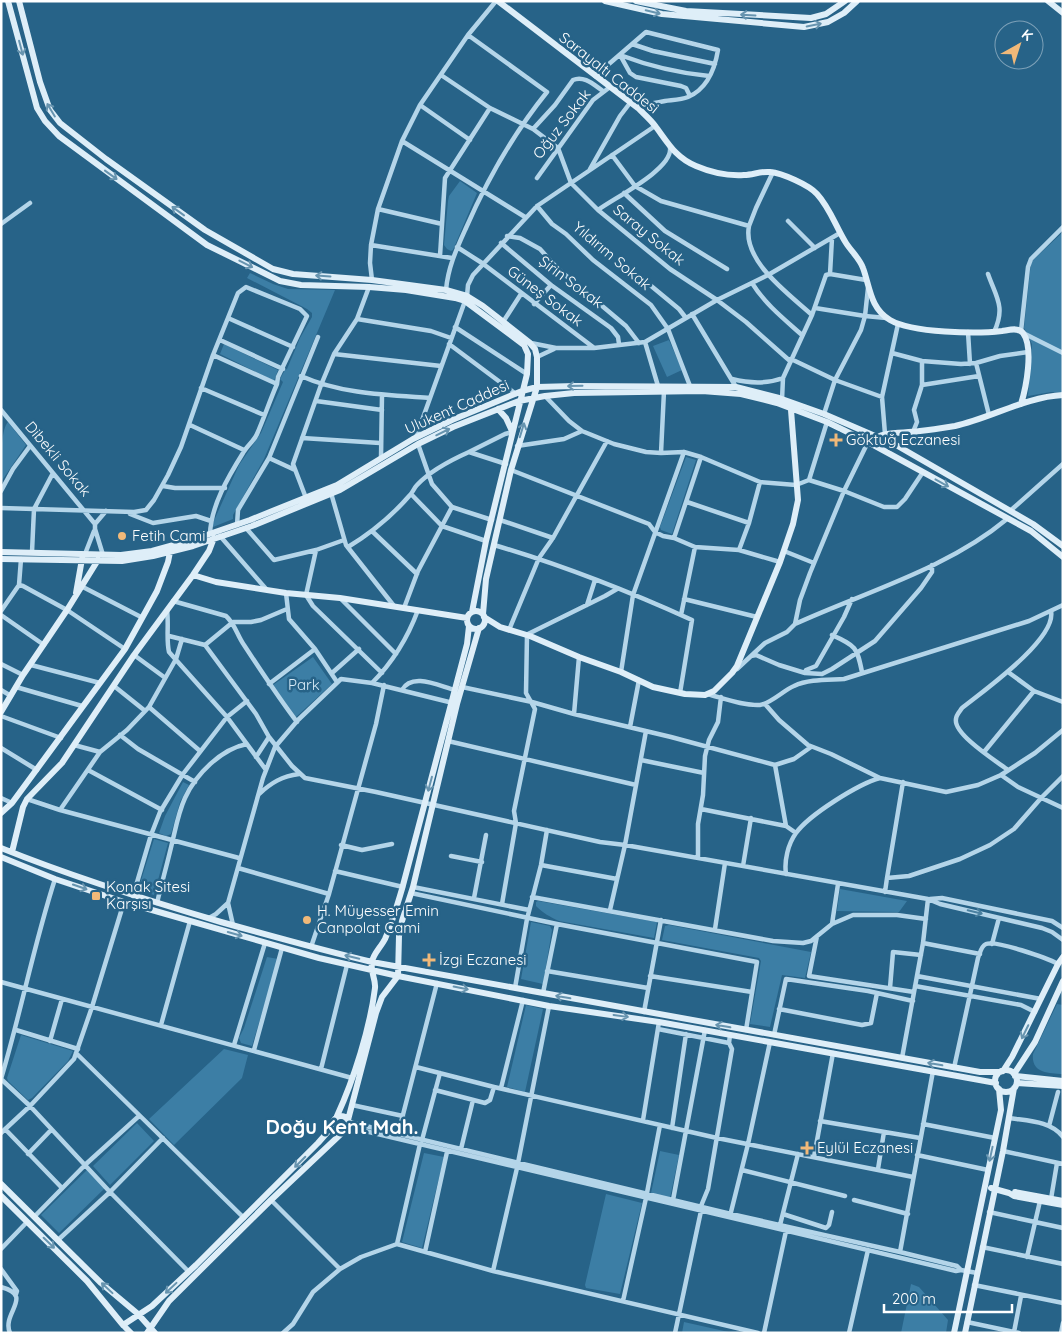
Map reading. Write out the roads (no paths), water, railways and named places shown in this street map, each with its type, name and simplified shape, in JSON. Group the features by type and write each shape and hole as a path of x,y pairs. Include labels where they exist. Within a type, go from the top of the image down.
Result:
{"street":[{"path":"8,1 37,108 45,121 59,136 207,245 280,282 301,285 370,283 466,298 524,346 528,354 527,374 519,392 519,401 506,464 486,541 472,612 467,618"},
{"path":"19,1 40,82 50,110 60,123 106,159 205,230 273,269 293,274 446,290 483,306 529,342 535,349 537,357 537,387 510,470 486,579 484,622 480,628 462,686 454,704 392,923 384,942 373,956 371,970 375,986 372,1003 352,1078 337,1116 333,1120 333,1126 244,1218 152,1306 123,1325"},
{"path":"306,498 294,464 321,385 334,354 357,319 370,283 371,245 378,209 402,141 420,106 468,35 497,1"},
{"name":"Sarayaltı Caddesi","path":"497,1 630,103 656,126 670,148 685,161 709,171 742,176 759,172 773,172 801,184 817,194 832,216 840,233 863,266 871,299 887,318 898,324 924,329 968,332 1019,330 1022,332"},
{"path":"605,1 662,14 804,27 828,22 844,14 857,1"},
{"path":"636,1 686,11 811,18 826,14 845,1"},
{"path":"1048,1 1063,13"},
{"path":"590,169 620,116 630,103 640,105 690,96 701,89 710,76 716,64 718,50 646,32 595,76"},
{"path":"446,290 452,258 482,191 522,123 547,92 468,35"},
{"path":"632,44 653,51 716,64"},
{"path":"620,56 643,64 687,74 710,76"},
{"path":"620,56 630,74 636,77 681,86 686,88 690,96"},
{"path":"442,75 490,108 533,129 558,148 571,183"},
{"path":"533,129 572,80 584,78 603,91"},
{"name":"Oğuz Sokak","path":"537,178 593,100 610,87"},
{"path":"420,106 470,140"},
{"path":"440,256 445,178 490,108"},
{"path":"492,520 452,507 432,484 417,441 440,366 466,298 468,285 473,274 537,206 656,126"},
{"path":"402,141 525,217"},
{"path":"598,210 665,164 671,153 670,148"},
{"path":"612,155 635,186 662,201 749,226"},
{"path":"773,172 749,226 749,243 768,275 812,315"},
{"name":"Saray Sokak","path":"571,183 598,210 670,269 717,300 790,360 835,380 882,397"},
{"path":"624,192 665,231 728,269"},
{"path":"1,224 30,203"},
{"name":"Yıldırım Sokak","path":"537,206 552,224 566,234 593,260 651,305 668,329 690,386"},
{"path":"378,209 442,224"},
{"path":"788,221 815,248"},
{"path":"1021,404 1026,387 1028,352 1022,332 1028,267 1031,259 1063,227"},
{"path":"529,342 556,348 594,348 645,342 717,300 768,275 840,233"},
{"path":"507,236 520,238 540,249 558,269 626,326 639,343"},
{"path":"830,274 832,238"},
{"name":"Şirin Sokak","path":"501,243 551,285 611,328 618,337 619,344"},
{"path":"371,245 452,258"},
{"name":"Güneş Sokak","path":"457,247 594,348"},
{"path":"988,274 1000,308 994,332"},
{"path":"782,400 783,378 815,308 826,275 866,280"},
{"path":"752,283 770,306 802,335"},
{"path":"534,304 551,285"},
{"path":"650,285 679,309 686,318"},
{"path":"1,508 83,509 126,512 146,510 162,486 181,447 201,388 238,293 246,287 300,309 306,316 293,348 278,376 277,384 256,436 244,450 215,506 212,520 214,536 209,551 134,655 62,762 27,800 23,807 12,852"},
{"path":"824,414 835,380 861,330 868,287"},
{"path":"503,322 522,294"},
{"path":"815,308 887,318"},
{"path":"692,314 736,387"},
{"path":"228,318 293,348"},
{"path":"357,319 431,331 451,338"},
{"path":"885,434 882,397 898,324"},
{"path":"455,328 527,374"},
{"path":"968,332 970,364"},
{"path":"1022,332 1063,353"},
{"path":"238,525 238,510 269,458 318,338"},
{"path":"220,340 283,369"},
{"path":"645,342 658,386"},
{"path":"449,344 519,392"},
{"path":"537,357 556,348"},
{"path":"892,353 922,361 970,364 1000,356 1028,352"},
{"path":"334,354 440,366"},
{"path":"213,356 277,384"},
{"path":"913,432 917,422 914,410 922,385 922,361"},
{"path":"976,363 989,415"},
{"path":"301,376 321,385 382,395 430,398"},
{"path":"922,385 978,376"},
{"path":"732,379 754,382 774,381 783,378"},
{"name":"Ulukent Caddesi","path":"101,557 152,551 214,536 337,485 381,458 417,441 452,420 519,392 537,387 736,387 782,400 824,414 877,436 1033,524 1063,546"},
{"path":"201,388 264,415"},
{"path":"661,453 664,391"},
{"path":"1,559 101,557 122,561 170,552 214,536 246,528 331,493 417,441 519,401 574,393 664,391 741,394 777,403 791,410 827,422 868,442 1031,531 1063,557"},
{"path":"381,458 382,395"},
{"path":"796,624 800,600 814,563 844,491 868,442 877,436 885,434 956,426 1035,399 1063,395"},
{"path":"545,396 569,421 582,431 607,441 632,449 661,453 684,452 701,457 760,482 796,485 809,480 844,491 884,507 897,506 905,499 923,472"},
{"path":"316,401 382,410"},
{"path":"498,409 506,418 512,432"},
{"name":"Dibekli Sokak","path":"1,410 83,509 95,527"},
{"path":"732,673 780,562 793,524 798,500 791,410"},
{"path":"809,480 827,422"},
{"path":"190,425 244,450"},
{"path":"517,446 564,440 582,431"},
{"path":"348,547 373,532 411,494 416,486 430,474 452,460 512,432"},
{"path":"302,438 380,443"},
{"path":"509,630 539,558 553,538 607,441"},
{"path":"1,492 13,469 30,446"},
{"path":"469,452 506,464"},
{"path":"622,672 634,595 684,452"},
{"path":"674,538 701,457"},
{"path":"269,458 295,470"},
{"path":"1010,511 1063,464"},
{"path":"510,470 649,524 655,532 695,547 739,550 780,562"},
{"path":"32,552 34,509 53,473"},
{"path":"739,550 749,523 760,482"},
{"path":"162,486 175,488 225,488"},
{"path":"331,493 344,540 394,607"},
{"path":"411,494 442,526 486,541"},
{"path":"687,502 749,523"},
{"path":"404,608 417,574 452,507"},
{"path":"76,595 83,557 95,527 106,511"},
{"path":"126,512 153,523 196,516 212,520"},
{"path":"707,694 714,691 765,643 787,632 796,624 932,565 987,536 1007,519"},
{"path":"500,520 553,538"},
{"path":"1,712 23,675 101,557 95,527"},
{"path":"246,528 274,560 316,550 344,540"},
{"path":"373,532 417,574"},
{"path":"214,536 267,590"},
{"path":"494,545 539,558 692,620 680,693"},
{"path":"681,615 695,547"},
{"path":"316,550 306,595 313,606 382,673"},
{"path":"784,551 814,563"},
{"path":"1,552 32,552 83,557"},
{"path":"1,813 12,803 37,770 125,649 157,591 170,552"},
{"path":"1,611 19,585 21,559"},
{"path":"751,656 756,655 805,673 822,674 875,641 921,588 932,572 932,565"},
{"path":"193,575 216,582 286,593 340,598 467,618"},
{"path":"587,605 595,580"},
{"path":"19,585 67,610 125,649"},
{"path":"81,586 141,617"},
{"path":"526,635 617,588"},
{"path":"286,593 289,619 315,649 336,682"},
{"path":"340,598 396,654"},
{"path":"684,599 757,617"},
{"path":"805,673 806,670 816,666 852,599"},
{"path":"173,601 226,616 233,622 241,641 297,722"},
{"path":"472,612 478,611 500,627 622,672 653,687 680,693 707,694 747,704 759,705 765,704 795,685 814,680 844,679 1029,621 1063,605"},
{"path":"205,645 233,622 251,622 287,609"},
{"path":"167,610 169,636 167,645 169,652 227,717 266,770"},
{"path":"372,683 382,673 409,634 418,610"},
{"path":"1008,770 960,732 956,724 956,718 962,708 1008,672 1032,650 1052,620 1051,611"},
{"path":"1,615 44,645"},
{"path":"147,1333 169,1302 271,1200 344,1131 349,1121 382,997 398,976 402,921 412,890 448,741 455,690 467,644 469,626 467,618"},
{"path":"469,626 474,628 500,627"},
{"path":"502,904 516,823 514,811 535,709 526,692 526,635"},
{"path":"832,635 852,645 858,653 862,672"},
{"path":"169,636 205,645 247,701 269,737 299,774 305,778 600,842 884,892 928,899 942,898 1052,921 1063,928"},
{"path":"60,810 100,752 126,730 146,708 176,660 182,639"},
{"path":"269,684 315,649"},
{"path":"332,673 359,650"},
{"path":"134,655 164,678"},
{"path":"574,714 579,657"},
{"path":"1,664 23,675"},
{"path":"31,665 100,683"},
{"path":"1008,672 1034,691 1063,702"},
{"path":"233,925 228,903 239,858 266,770 277,745 336,682 341,679 384,685 454,704"},
{"path":"402,690 405,685 416,680 455,690"},
{"path":"630,727 639,680"},
{"path":"311,948 329,894 376,724 384,685"},
{"path":"114,686 146,708 200,751"},
{"path":"462,686 532,702 775,765 794,759 811,746"},
{"path":"16,687 82,706"},
{"path":"1,690 12,696"},
{"path":"984,752 1034,691"},
{"path":"698,858 698,824 707,747 718,722 722,697"},
{"path":"133,896 151,835 162,810 183,774 227,717 247,701"},
{"path":"765,704 797,737 811,746 880,778 946,792 978,785 1001,775 1035,753 1063,730"},
{"path":"1,716 60,738"},
{"path":"610,910 625,845 646,731"},
{"path":"120,735 138,749 195,782"},
{"path":"256,757 269,737"},
{"path":"448,741 636,786"},
{"path":"74,744 100,752"},
{"path":"157,903 186,796 195,782 222,754 238,745 247,744"},
{"path":"1,748 37,770"},
{"path":"641,760 704,773"},
{"path":"775,765 786,826"},
{"path":"88,770 162,810"},
{"path":"258,795 272,782 299,774"},
{"path":"1001,775 1018,786 1063,808"},
{"path":"886,878 909,876 960,859 990,845 1014,829 1063,776"},
{"path":"786,874 784,864 796,833 822,810 843,796 869,781 880,778"},
{"path":"884,892 902,782"},
{"path":"1,798 12,803"},
{"path":"27,800 239,858"},
{"path":"701,809 786,826 796,833"},
{"path":"743,866 751,818"},
{"path":"515,988 527,917 541,865 547,830"},
{"path":"474,898 486,834"},
{"path":"341,845 362,850 392,844"},
{"path":"1,848 46,866 133,896 311,948 399,968 954,1068 980,1072 1009,1071 1015,1080 1009,1118 965,1333"},
{"path":"451,856 482,862"},
{"path":"1,857 124,902 347,965 549,1006 659,1025 705,1030 934,1071 998,1086 1005,1092 1015,1080 1035,1042 1063,981"},
{"path":"715,929 725,863"},
{"path":"541,865 617,879"},
{"path":"238,868 329,894"},
{"path":"335,870 403,887"},
{"path":"55,878 31,961 16,1030 1,1079 30,1106 110,1192 188,1271"},
{"path":"832,924 838,884"},
{"path":"412,890 474,898 529,910"},
{"path":"412,890 557,924 758,962 746,1030"},
{"path":"532,896 773,941 803,944 811,941 832,924 853,915 897,915 926,919"},
{"path":"928,899 940,904 1042,928 1063,940"},
{"path":"902,1058 923,943 928,899"},
{"path":"62,1188 3,1131 30,1106 74,1059 124,902"},
{"path":"209,918 228,903"},
{"path":"992,944 999,918"},
{"path":"644,1012 661,920"},
{"path":"160,1025 190,921"},
{"path":"543,994 557,924"},
{"path":"817,936 809,976 914,992"},
{"path":"234,1045 265,943"},
{"path":"923,943 980,954"},
{"path":"954,1068 980,954 986,944 1023,951 1050,959 1058,964"},
{"path":"254,1050 282,948"},
{"path":"890,988 893,952 921,955"},
{"path":"954,1333 964,1270 1001,1110 996,1077 1012,1057 1063,957"},
{"path":"321,1069 347,965"},
{"path":"547,971 648,988"},
{"path":"650,976 752,992"},
{"path":"917,976 1041,999"},
{"path":"774,1035 786,979 877,993 913,1001"},
{"path":"1,982 352,1078"},
{"path":"398,1134 436,983"},
{"path":"915,986 1021,1005 1035,1012"},
{"path":"779,1009 866,1025 871,1023 877,993"},
{"path":"50,1040 62,999"},
{"path":"502,1088 523,1000"},
{"path":"493,1271 517,1165 549,1006"},
{"path":"659,1025 686,1034 729,1042"},
{"path":"642,1120 659,1025"},
{"path":"16,1030 50,1040 77,1051 139,1116 244,1218"},
{"path":"673,1200 705,1030"},
{"path":"672,1128 686,1034"},
{"path":"675,1333 701,1209 708,1188 732,1049 729,1042 730,1035"},
{"path":"730,1216 770,1042"},
{"path":"814,1157 833,1053"},
{"path":"416,1067 494,1087 717,1138 914,1177"},
{"path":"900,1252 934,1071"},
{"path":"397,1244 421,1142 440,1073"},
{"path":"1015,1080 1063,1081"},
{"path":"1015,1080 1052,1085 1061,1090 1050,1126"},
{"path":"435,1090 485,1103 488,1102 494,1087"},
{"path":"461,1149 473,1100"},
{"path":"352,1105 402,1116"},
{"path":"337,1116 342,1115 349,1121 398,1134 447,1152 517,1165"},
{"path":"34,1217 86,1164 139,1116"},
{"path":"1009,1118 1050,1126 1056,1129 1063,1137"},
{"path":"820,1121 920,1138"},
{"path":"923,1124 995,1138"},
{"path":"623,1301 660,1125"},
{"path":"333,1126 336,1130 365,1131 461,1149 517,1165 786,1231 956,1271 964,1270"},
{"path":"28,1154 51,1130"},
{"path":"878,1169 884,1132"},
{"path":"58,1240 110,1192 163,1138"},
{"path":"1003,1151 1060,1163 1051,1198"},
{"path":"425,1252 447,1152"},
{"path":"780,1225 798,1154"},
{"path":"917,1155 988,1170"},
{"path":"742,1170 845,1196"},
{"path":"1,1184 116,1296 151,1326 155,1333"},
{"path":"984,1187 1014,1196 1063,1206"},
{"path":"1009,1193 1014,1191 1063,1201"},
{"path":"1,1196 88,1281 131,1333"},
{"path":"646,1196 673,1200 701,1209"},
{"path":"271,1200 340,1269"},
{"path":"854,1200 908,1214"},
{"path":"1027,1257 1040,1201"},
{"path":"824,1235 832,1212"},
{"path":"989,1212 1063,1228"},
{"path":"783,1214 826,1228"},
{"path":"730,1216 780,1225 900,1252 977,1273"},
{"path":"1,1249 27,1222"},
{"path":"764,1333 786,1231"},
{"path":"283,1333 292,1324 313,1292 340,1269 361,1257 397,1244 493,1271 758,1333"},
{"path":"982,1247 1063,1264"},
{"path":"849,1333 868,1250"},
{"path":"1,1269 17,1291 17,1301 8,1324 10,1333"},
{"path":"974,1285 1063,1303"},
{"path":"1,1287 12,1290 16,1294"},
{"path":"967,1322 1001,1331 1016,1332 1021,1296"},
{"path":"1061,1333 1063,1323"}],"place":[{"name":"Göktuğ Eczanesi","path":"836,440"},
{"name":"Fetih Cami","path":"122,536"},
{"name":"Konak Sitesi Karşısı","path":"96,896"},
{"name":"H. Müyesser Emin Canpolat Cami","path":"307,920"},
{"name":"İzgi Eczanesi","path":"429,960"},
{"name":"Eylül Eczanesi","path":"807,1148"}],"district":[{"name":"Doğu Kent Mah.","path":"342,1127"}],"park label":[{"name":"Park","path":"304,685"}]}
